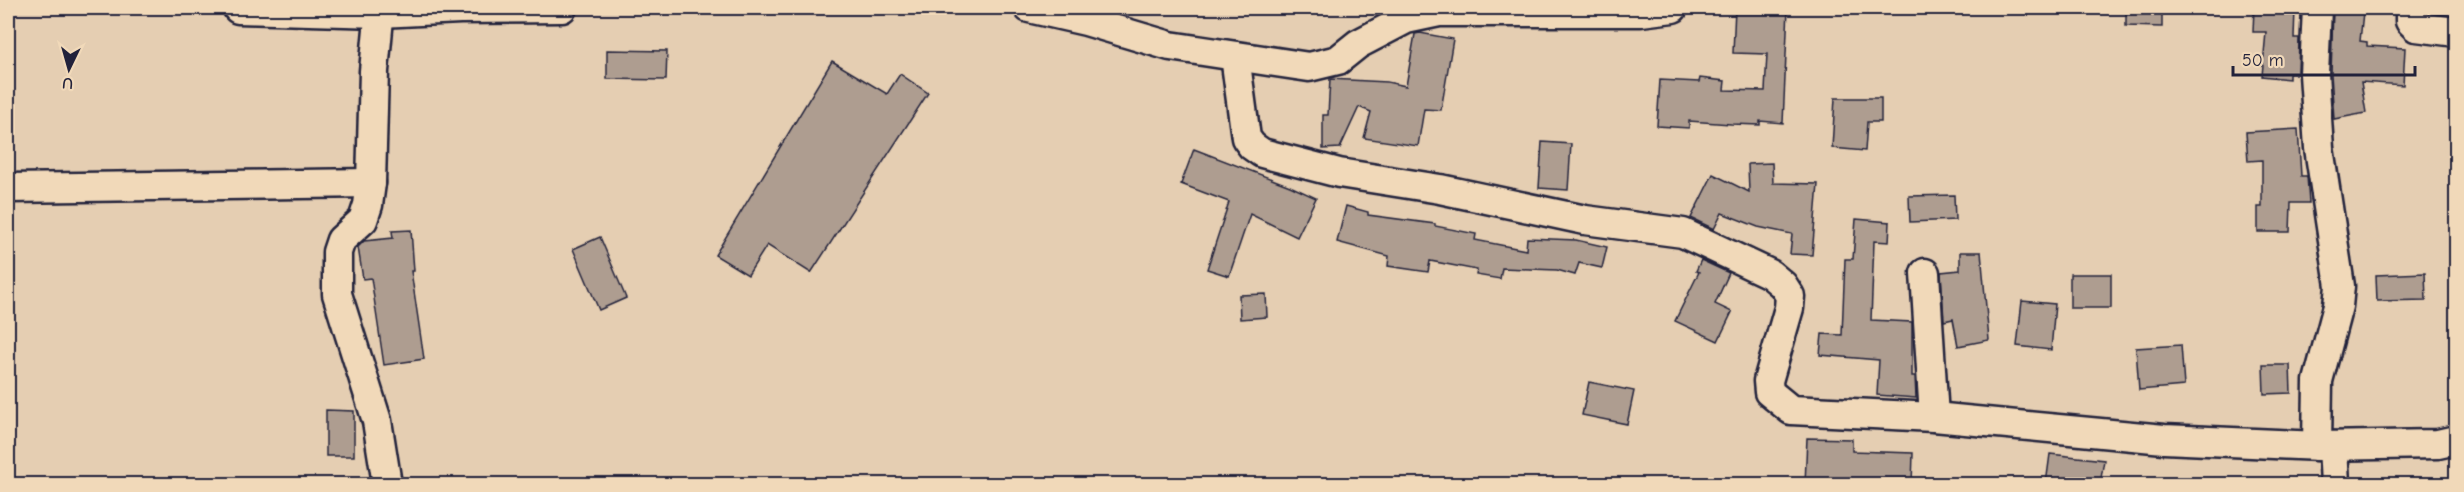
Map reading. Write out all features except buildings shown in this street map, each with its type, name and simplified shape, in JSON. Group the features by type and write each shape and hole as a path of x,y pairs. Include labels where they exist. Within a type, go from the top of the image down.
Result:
{"street":[{"path":"238,9 562,8"},
{"path":"1029,8 1086,21 1170,46 1310,67 1338,60 1358,44 1406,19 1439,12 1641,12 1673,8"},
{"path":"2317,8 2314,74 2319,148 2340,286 2338,306 2318,381 2325,446 2335,484"},
{"path":"2410,8 2410,21 2416,27 2457,32"},
{"path":"380,10 374,71 368,205 363,220 341,240 337,252 338,294 377,421 387,484"},
{"path":"1235,56 1246,138 1262,153 1339,173 1440,189 1585,220 1683,233 1770,274 1784,285 1790,296 1789,308 1768,381 1769,392 1791,410 1934,417 2164,439 2325,446 2438,444 2457,440"},
{"path":"8,188 370,183"},
{"path":"1924,273 1934,417"}]}
